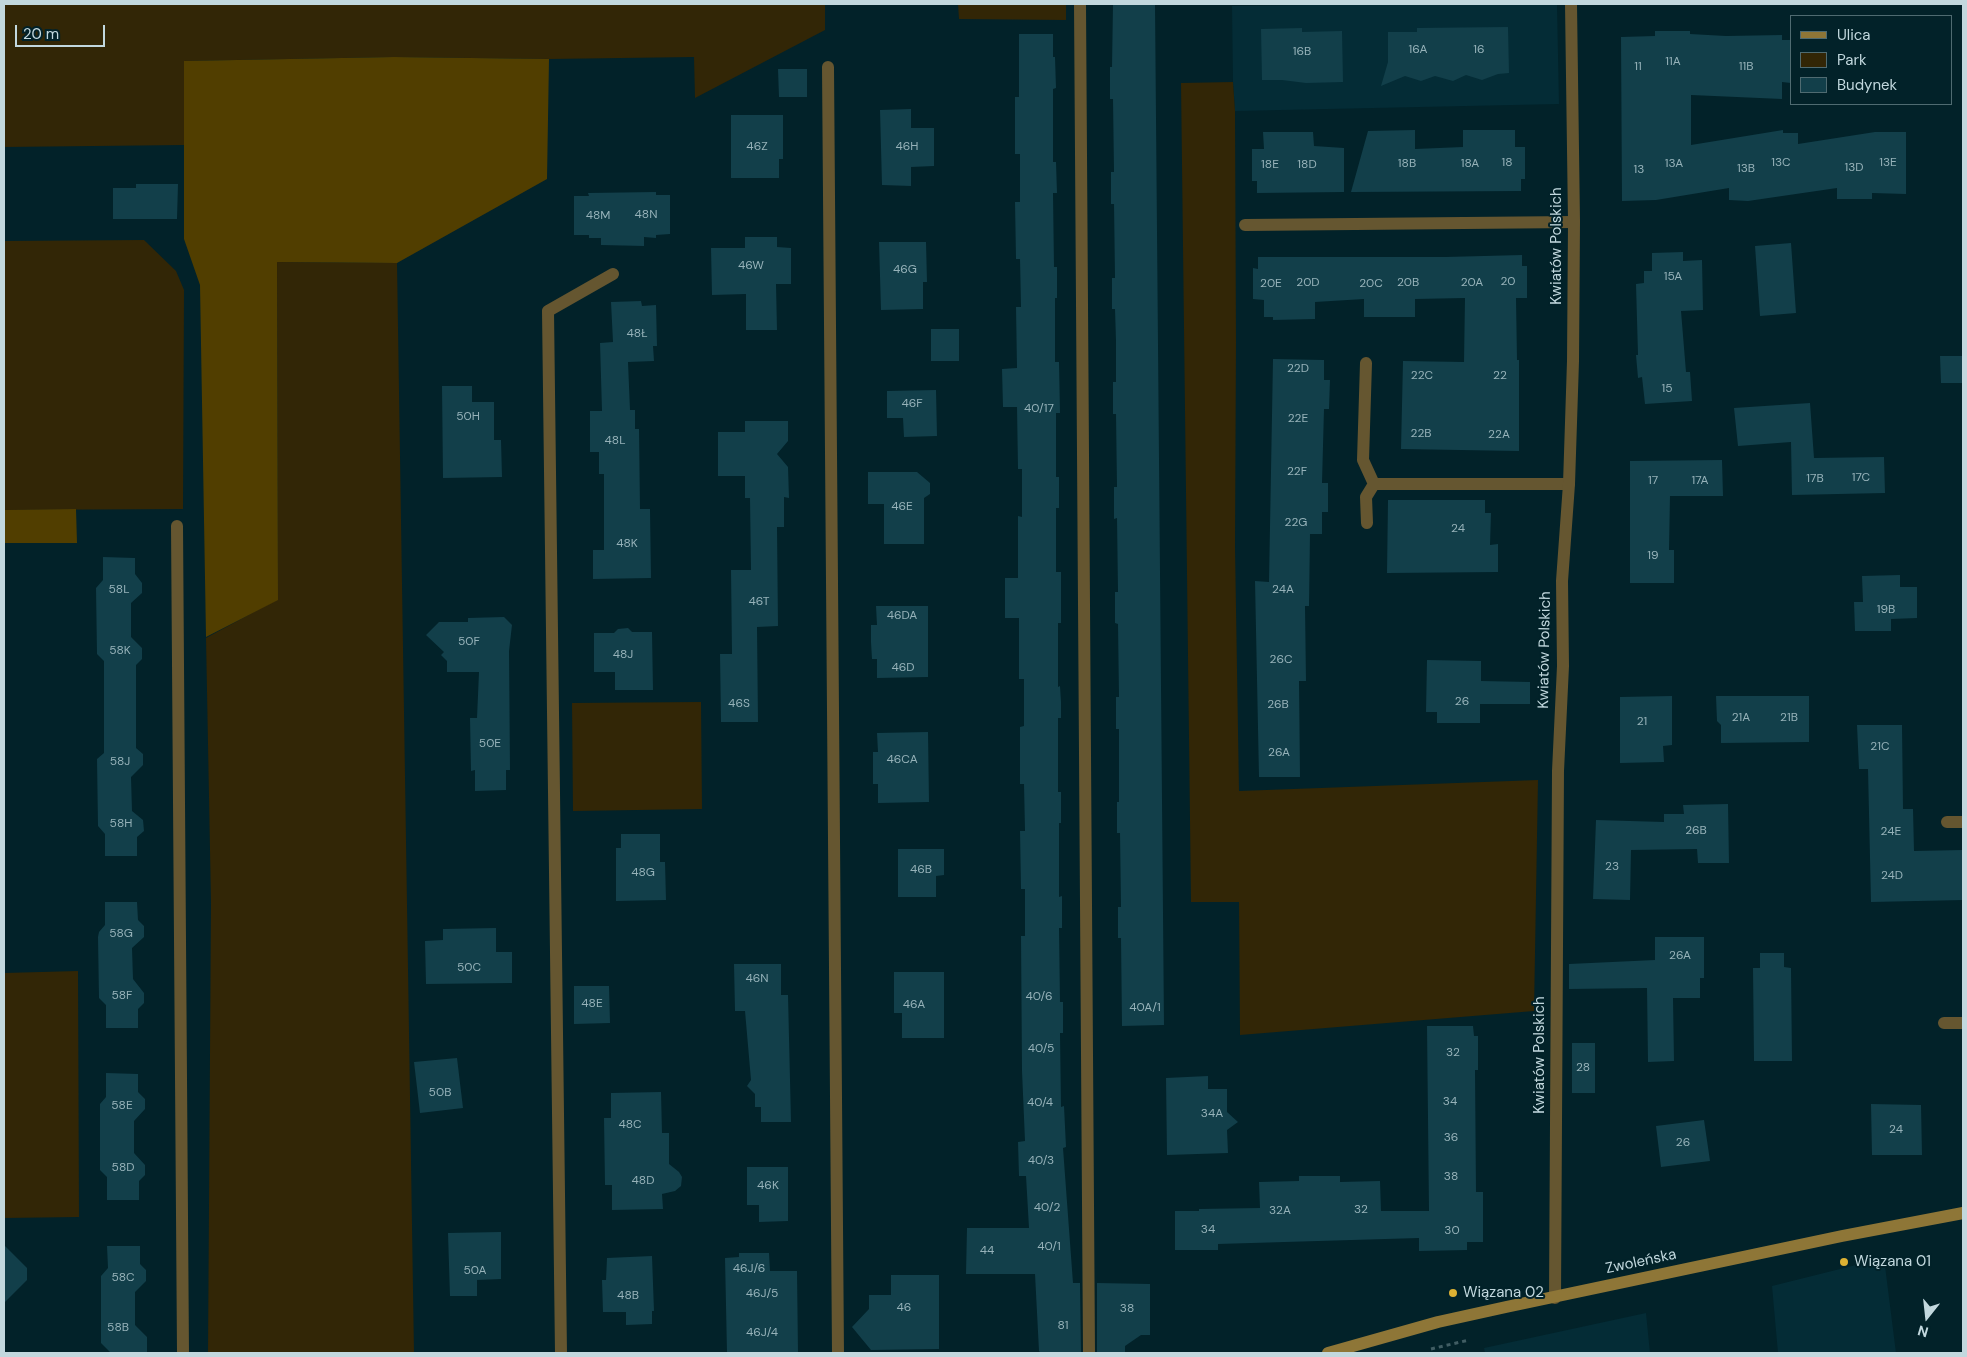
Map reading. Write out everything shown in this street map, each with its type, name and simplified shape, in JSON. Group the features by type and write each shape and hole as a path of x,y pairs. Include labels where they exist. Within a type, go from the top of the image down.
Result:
{"street":[{"path":"1080,4 1089,1353"},
{"name":"Kwiatów Polskich","path":"1555,1298 1558,771 1563,666 1562,581 1568,484 1572,361 1574,222 1571,4"},
{"path":"828,67 838,1353"},
{"path":"1245,225 1574,222"},
{"path":"561,1353 548,311 613,274"},
{"path":"1366,363 1363,460 1374,484"},
{"path":"1374,484 1568,484"},
{"path":"1366,523 1366,497 1374,484"},
{"path":"177,526 182,1353"},
{"path":"1947,822 1963,822"},
{"path":"1944,1023 1963,1023"},
{"name":"Zwoleńska","path":"1328,1353 1438,1322 1833,1238 1963,1213"}],"shaded area":[{"path":"1557,4 1559,104 1235,111 1232,6"},
{"path":"394,57 549,59 547,179 397,263 277,262 278,600 206,637 200,285 184,239 184,61"},
{"path":"76,509 77,543 4,543 4,510"},
{"path":"1884,1258 1896,1353 1778,1353 1772,1286"},
{"path":"1646,1313 1650,1353 1485,1353 1484,1348"}],"green space":[{"path":"4,4 825,4 825,30 695,98 694,57 549,59 394,57 185,61 185,145 4,147"},
{"path":"958,4 1066,4 1066,20 959,19"},
{"path":"1233,82 1235,111 1236,342 1235,547 1239,791 1538,780 1534,1011 1240,1035 1239,902 1191,902 1181,83"},
{"path":"144,240 176,271 184,290 183,509 4,510 4,241"},
{"path":"277,262 397,263 414,1353 208,1353 211,903 206,638 278,599"},
{"path":"701,702 702,809 573,811 572,703"},
{"path":"78,971 79,1217 4,1218 4,973"}],"building":[{"path":"1113,4 1155,4 1164,1025 1122,1026 1121,938 1118,938 1118,907 1121,907 1120,833 1117,833 1119,729 1116,729 1116,697 1119,697 1118,624 1115,623 1115,592 1118,592 1117,518 1114,519 1114,487 1117,487 1116,414 1113,414 1113,382 1116,382 1116,341 1115,309 1112,309 1112,278 1115,278 1114,204 1111,204 1111,172 1114,172 1113,99 1110,99"},
{"path":"1508,27 1509,73 1498,74 1482,80 1466,75 1453,81 1435,76 1421,81 1405,76 1381,86 1388,62 1388,32 1417,32 1417,28"},
{"path":"1302,28 1302,32 1342,31 1343,82 1306,83 1262,80 1261,29"},
{"path":"1655,31 1690,31 1690,34 1726,36 1782,35 1782,40 1790,40 1790,83 1782,82 1782,99 1691,95 1691,145 1783,130 1783,133 1798,133 1798,144 1875,132 1906,132 1906,194 1872,193 1872,199 1837,199 1837,188 1748,201 1729,200 1729,188 1656,200 1622,201 1621,37 1655,36"},
{"path":"1019,34 1053,34 1053,57 1055,57 1056,88 1053,89 1053,162 1056,162 1057,193 1053,193 1054,267 1057,267 1057,298 1055,298 1055,362 1059,362 1060,413 1056,413 1056,477 1059,477 1059,508 1056,508 1056,572 1061,572 1061,623 1058,623 1058,687 1060,686 1061,718 1058,718 1058,792 1061,792 1059,897 1062,896 1062,928 1059,928 1060,1002 1063,1002 1063,1033 1060,1033 1061,1107 1064,1106 1066,1147 1063,1148 1073,1283 1080,1283 1081,1353 1041,1353 1039,1351 1035,1274 966,1274 967,1228 1029,1228 1026,1176 1019,1176 1018,1142 1025,1141 1022,1071 1021,936 1025,936 1025,889 1021,889 1020,831 1025,831 1024,784 1020,784 1020,727 1024,726 1024,679 1019,679 1019,618 1005,618 1005,578 1018,578 1018,516 1022,517 1022,469 1018,469 1017,407 1003,407 1002,369 1017,368 1016,307 1021,307 1020,259 1016,259 1015,202 1020,202 1020,154 1015,154 1015,97 1019,97"},
{"path":"778,69 807,69 807,97 779,97"},
{"path":"911,109 911,128 934,128 934,166 911,167 911,186 882,185 880,110"},
{"path":"731,115 783,115 783,159 779,159 779,178 731,178"},
{"path":"1415,130 1415,149 1463,147 1463,130 1515,130 1515,147 1525,147 1525,179 1521,179 1521,191 1351,192 1368,131"},
{"path":"1263,132 1313,132 1314,146 1344,148 1344,192 1257,193 1257,181 1252,181 1252,149 1264,149"},
{"path":"136,184 178,184 177,219 113,219 113,188 136,188"},
{"path":"656,192 656,195 670,195 670,234 656,235 656,238 644,237 644,246 601,245 601,238 589,238 589,235 574,235 574,196 589,196 588,193"},
{"path":"745,237 777,237 777,247 791,248 791,284 776,284 777,330 746,330 746,294 712,295 711,248 745,248"},
{"path":"879,242 926,242 927,282 923,282 923,309 881,310"},
{"path":"1791,243 1796,313 1760,316 1755,246"},
{"path":"1683,252 1683,261 1702,260 1703,310 1681,311 1686,372 1690,372 1692,401 1645,404 1642,377 1638,378 1636,355 1638,355 1636,284 1644,283 1644,271 1652,271 1652,253"},
{"path":"1522,255 1522,266 1527,266 1527,298 1516,298 1517,360 1519,360 1519,451 1401,449 1403,361 1464,362 1465,298 1415,299 1415,317 1364,317 1364,299 1315,302 1315,319 1273,320 1273,317 1264,317 1264,300 1253,299 1253,268 1258,269 1258,257"},
{"path":"641,301 642,306 656,305 657,346 653,346 654,361 628,362 630,410 635,410 635,429 639,429 640,509 650,509 651,578 593,579 593,550 604,550 604,474 599,474 599,452 590,452 590,411 602,411 600,343 613,342 611,302"},
{"path":"931,329 959,329 959,361 931,361"},
{"path":"1940,356 1963,356 1963,383 1941,383"},
{"path":"1273,359 1324,360 1324,380 1330,380 1329,409 1324,409 1322,483 1328,483 1328,512 1322,512 1322,534 1310,534 1309,606 1305,606 1306,681 1299,681 1300,777 1259,777 1255,581 1269,582"},
{"path":"442,386 472,386 472,402 494,402 494,440 501,440 502,477 443,478"},
{"path":"936,390 937,436 904,437 903,418 887,418 887,391"},
{"path":"1810,403 1814,458 1884,457 1885,493 1792,495 1791,442 1738,446 1734,408"},
{"path":"745,421 788,421 788,441 777,454 788,467 789,498 784,497 784,527 777,527 778,626 757,627 758,722 721,722 720,654 732,654 731,570 751,570 750,498 745,498 745,476 718,476 718,432 745,432"},
{"path":"1722,460 1723,496 1670,496 1669,550 1674,550 1674,583 1630,583 1630,461"},
{"path":"868,472 917,472 930,483 930,494 924,498 924,544 884,544 884,504 868,504"},
{"path":"1388,500 1485,500 1485,513 1491,513 1490,545 1498,544 1498,572 1387,573"},
{"path":"103,557 135,558 135,574 142,583 142,593 131,603 131,637 142,648 142,659 136,665 136,748 143,754 143,765 131,777 132,811 143,820 144,831 137,837 137,856 105,856 105,834 98,826 97,759 104,753 104,661 97,654 96,588 103,580"},
{"path":"1900,575 1900,587 1917,587 1917,618 1891,619 1891,631 1855,631 1854,602 1863,602 1862,576"},
{"path":"876,606 928,606 928,677 877,678 877,659 872,659 871,642 871,625 877,625"},
{"path":"504,617 512,625 509,651 510,770 506,770 506,790 475,791 475,770 471,771 470,718 477,718 479,672 447,672 447,661 441,655 444,652 426,635 439,622 468,622 468,618"},
{"path":"628,628 632,632 652,632 653,690 615,690 615,672 594,672 594,633 614,633 618,629"},
{"path":"1427,660 1481,661 1481,681 1530,682 1530,704 1480,704 1480,723 1437,723 1437,712 1426,712"},
{"path":"1672,696 1672,745 1663,746 1664,762 1620,763 1620,697"},
{"path":"1716,696 1809,696 1809,742 1721,743 1721,725 1717,721"},
{"path":"1857,725 1902,725 1903,809 1913,809 1914,851 1963,850 1963,900 1871,902 1868,769 1859,769"},
{"path":"928,732 929,802 878,803 878,784 873,784 873,752 878,752 877,733"},
{"path":"1728,804 1729,863 1698,863 1697,849 1631,850 1630,900 1593,899 1596,820 1664,822 1664,814 1684,814 1683,805"},
{"path":"621,834 660,834 660,862 665,862 666,900 616,901 616,848 621,848"},
{"path":"898,849 944,849 944,875 936,876 936,897 898,897"},
{"path":"105,902 137,902 138,920 144,926 144,937 132,948 133,979 144,993 144,1003 138,1009 138,1028 106,1028 106,1005 99,998 98,937 99,932 105,925"},
{"path":"496,928 496,952 512,952 512,983 426,984 425,941 443,940 443,929"},
{"path":"1655,937 1704,937 1704,978 1700,978 1700,998 1673,998 1674,1061 1648,1062 1647,988 1569,989 1569,964 1655,960"},
{"path":"1760,953 1784,953 1784,967 1791,968 1792,1061 1754,1061 1753,968 1760,968"},
{"path":"734,964 781,964 781,995 788,995 791,1122 761,1122 761,1107 755,1107 755,1094 747,1086 751,1080 745,1011 735,1011"},
{"path":"894,972 944,972 944,1038 902,1038 902,1013 894,1013"},
{"path":"574,986 609,986 610,1023 574,1024"},
{"path":"1427,1026 1473,1026 1474,1036 1478,1036 1478,1070 1475,1070 1476,1192 1483,1192 1483,1242 1467,1242 1467,1250 1419,1251 1419,1238 1218,1244 1218,1250 1175,1250 1175,1211 1260,1208 1259,1182 1299,1181 1299,1176 1340,1176 1340,1182 1380,1181 1381,1211 1429,1211"},
{"path":"1572,1043 1595,1043 1595,1093 1572,1093"},
{"path":"457,1058 463,1108 420,1113 414,1062"},
{"path":"106,1073 138,1074 138,1092 145,1099 145,1109 134,1121 134,1153 145,1165 145,1175 139,1181 139,1200 107,1200 107,1177 100,1170 100,1104 106,1097"},
{"path":"1208,1076 1208,1089 1227,1089 1227,1112 1238,1122 1227,1130 1228,1153 1167,1155 1166,1078"},
{"path":"661,1092 662,1133 669,1133 669,1164 682,1177 681,1186 675,1191 662,1194 663,1209 612,1210 612,1185 605,1185 604,1118 611,1118 611,1093"},
{"path":"1871,1104 1921,1105 1922,1155 1872,1155"},
{"path":"1704,1120 1710,1161 1661,1167 1656,1126"},
{"path":"747,1167 788,1167 788,1221 759,1222 759,1205 747,1205"},
{"path":"501,1232 501,1279 477,1280 477,1296 450,1296 448,1233"},
{"path":"4,1245 27,1268 27,1280 4,1303"},
{"path":"107,1246 140,1246 140,1264 146,1270 146,1281 135,1292 135,1325 147,1337 147,1353 111,1353 101,1343 101,1276 108,1268"},
{"path":"739,1253 769,1253 770,1271 797,1271 798,1353 727,1353 725,1258 739,1257"},
{"path":"652,1256 654,1311 652,1311 652,1324 626,1325 626,1312 603,1312 602,1280 606,1280 607,1258"},
{"path":"891,1275 939,1275 939,1349 871,1350 852,1327 869,1309 869,1295 891,1295"},
{"path":"1097,1283 1150,1284 1150,1335 1141,1335 1125,1346 1125,1353 1097,1353"}],"place":[{"name":"Wiązana 01","path":"1844,1262"},
{"name":"Wiązana 02","path":"1453,1293"}]}
